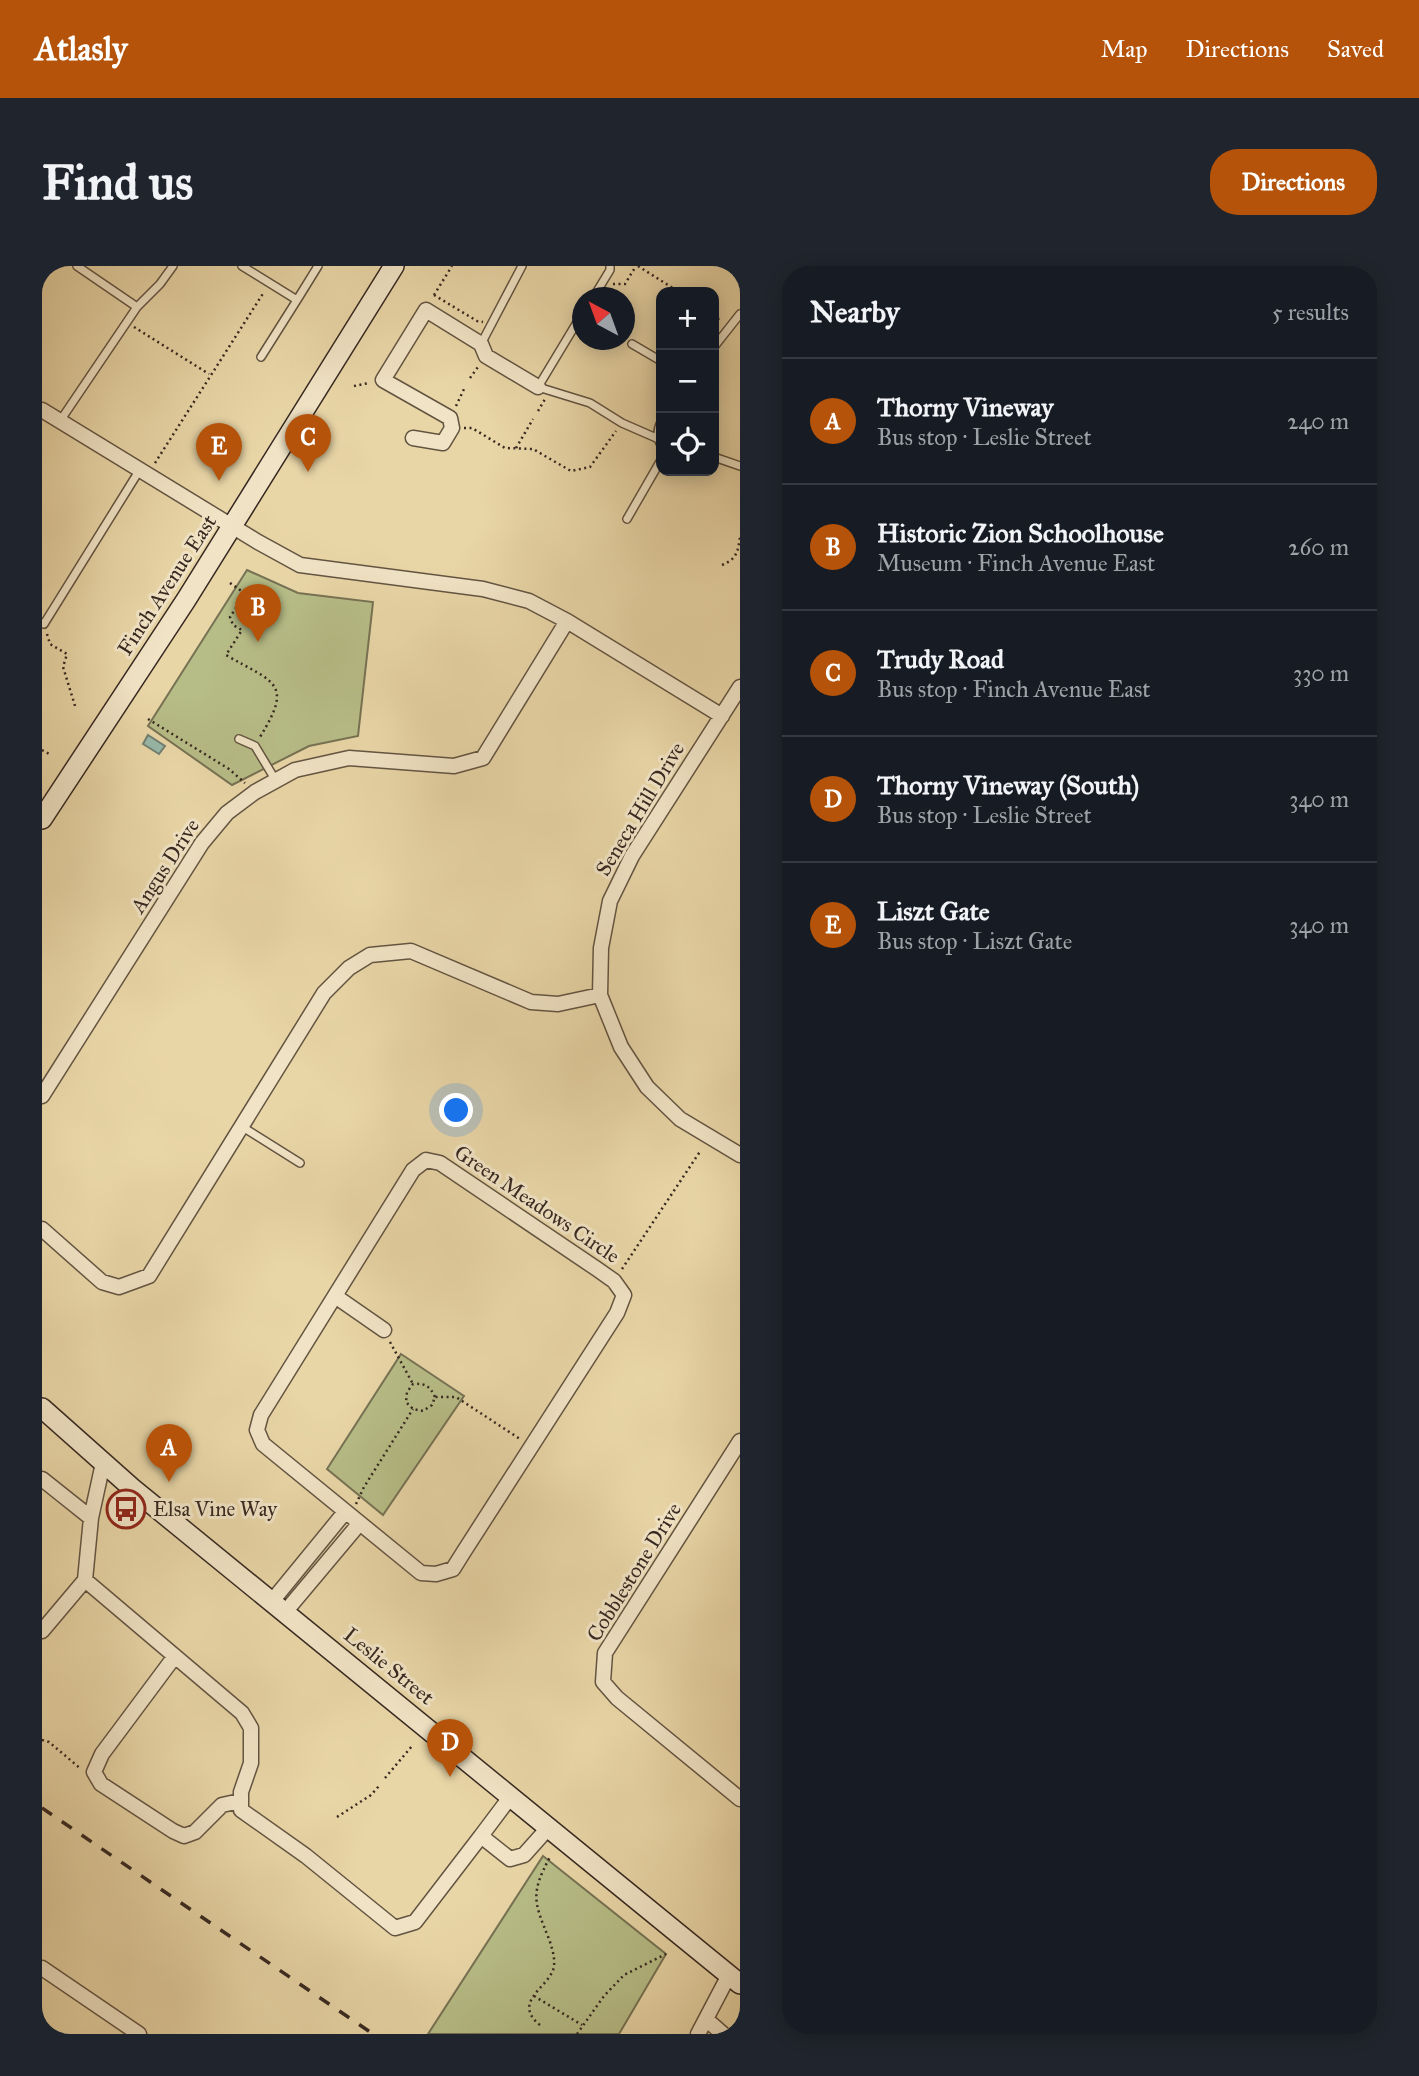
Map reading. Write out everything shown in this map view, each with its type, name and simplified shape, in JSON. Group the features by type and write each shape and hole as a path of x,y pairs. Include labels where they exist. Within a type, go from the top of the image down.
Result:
{"main road":[{"name":"Finch Avenue East","path":"42,820 232,527 394,266"},
{"name":"Leslie Street","path":"42,1410 103,1463 735,1980"}],"street":[{"path":"413,438 443,443 451,423 383,380 426,310 481,344 486,356 538,387"},
{"path":"42,410 232,527 300,565 483,589 529,601 567,621 722,716"},
{"name":"Angus Drive","path":"42,1096 202,843 227,813 255,792 295,770 349,758 454,766 483,758 567,621"},
{"name":"Seneca Hill Drive","path":"740,687 632,856 610,901 601,948 600,995 621,1047 647,1087 680,1119 740,1155"},
{"path":"42,1229 102,1282 119,1287 149,1276 324,993 349,968 370,955 411,951 531,1002 558,1003 600,995"},
{"name":"Green Meadows Circle","path":"426,1160 440,1163 614,1281 624,1295 617,1312 453,1569 436,1574 421,1573 263,1444 257,1430 261,1415 413,1170 426,1160"},
{"path":"335,1296 384,1329"},
{"name":"Cobblestone Drive","path":"740,1441 605,1653 603,1682 617,1698 740,1799"},
{"path":"42,1631 85,1580 91,1518 103,1463"},
{"path":"42,1479 91,1518"},
{"path":"280,1606 351,1517"},
{"path":"85,1580 242,1713 251,1728 251,1763 241,1792 242,1810 306,1856 395,1928 415,1922 511,1796"},
{"path":"176,1656 102,1754 94,1772 101,1784 184,1836 195,1832 222,1805 240,1801"},
{"path":"481,1836 510,1859 524,1855 549,1828"},
{"path":"42,1968 139,2034"},
{"path":"698,2034 735,1980"},
{"path":"707,2020 723,2034"}],"lane":[{"path":"76,266 137,307"},
{"path":"60,422 137,307 160,284 173,266"},
{"path":"242,266 297,300"},
{"path":"261,356 318,266"},
{"path":"481,344 522,266"},
{"path":"600,287 610,266"},
{"path":"719,341 738,319"},
{"path":"572,332 538,387 590,403 622,423 656,439"},
{"path":"635,346 656,358"},
{"path":"719,459 740,466"},
{"path":"627,519 656,469"},
{"path":"43,623 139,471"},
{"path":"239,739 255,746 276,781"},
{"path":"240,1126 300,1163"}],"path":[{"path":"426,310 452,266"},
{"path":"603,282 625,284 637,266 671,287"},
{"path":"736,266 740,269"},
{"path":"154,465 270,283"},
{"path":"434,295 477,321 493,324"},
{"path":"131,326 210,375"},
{"path":"354,386 383,380"},
{"path":"465,387 451,423 472,428 505,448 533,449 570,471 590,467 622,423"},
{"path":"516,448 533,419"},
{"path":"722,565 733,560 739,548 740,537"},
{"path":"230,583 243,592 243,597 230,617 233,625 242,630 226,655 269,680 278,697 274,715 255,746"},
{"path":"43,623 50,644 67,654 63,667 76,709"},
{"path":"148,719 229,769 255,792"},
{"path":"42,750 51,755"},
{"path":"614,1281 701,1150"},
{"path":"384,1329 413,1384"},
{"path":"413,1384 423,1384 430,1388 435,1397 432,1405 423,1411 413,1409 406,1402 407,1392 413,1384"},
{"path":"435,1397 456,1397 531,1446"},
{"path":"351,1517 364,1487 413,1409"},
{"path":"42,1740 49,1742 80,1769 94,1772"},
{"path":"385,1778 412,1746"},
{"path":"337,1817 371,1795 379,1786"},
{"path":"540,2025 531,2018 529,2011 534,1996 553,1972 555,1963 536,1906 535,1894 538,1879 550,1857"},
{"path":"576,2034 604,1996 624,1975 666,1954"},
{"path":"534,1996 583,2025"}],"green space":[{"path":"247,570 298,593 373,602 358,736 309,746 232,785 148,726"},
{"path":"401,1354 464,1396 383,1515 327,1469"},
{"path":"543,1856 666,1954 619,2034 428,2034"}],"shaded area":[{"path":"148,735 165,746 159,754 143,744"}],"railway":[{"path":"42,1808 373,2034"}],"place":[{"name":"Trudy Road","path":"308,472"},
{"name":"Liszt Gate","path":"219,481"},
{"name":"Historic Zion Schoolhouse","path":"258,642"},
{"name":"Thorny Vineway","path":"169,1482"},
{"name":"Elsa Vine Way","path":"126,1509"},
{"name":"Thorny Vineway (South)","path":"450,1777"}]}
